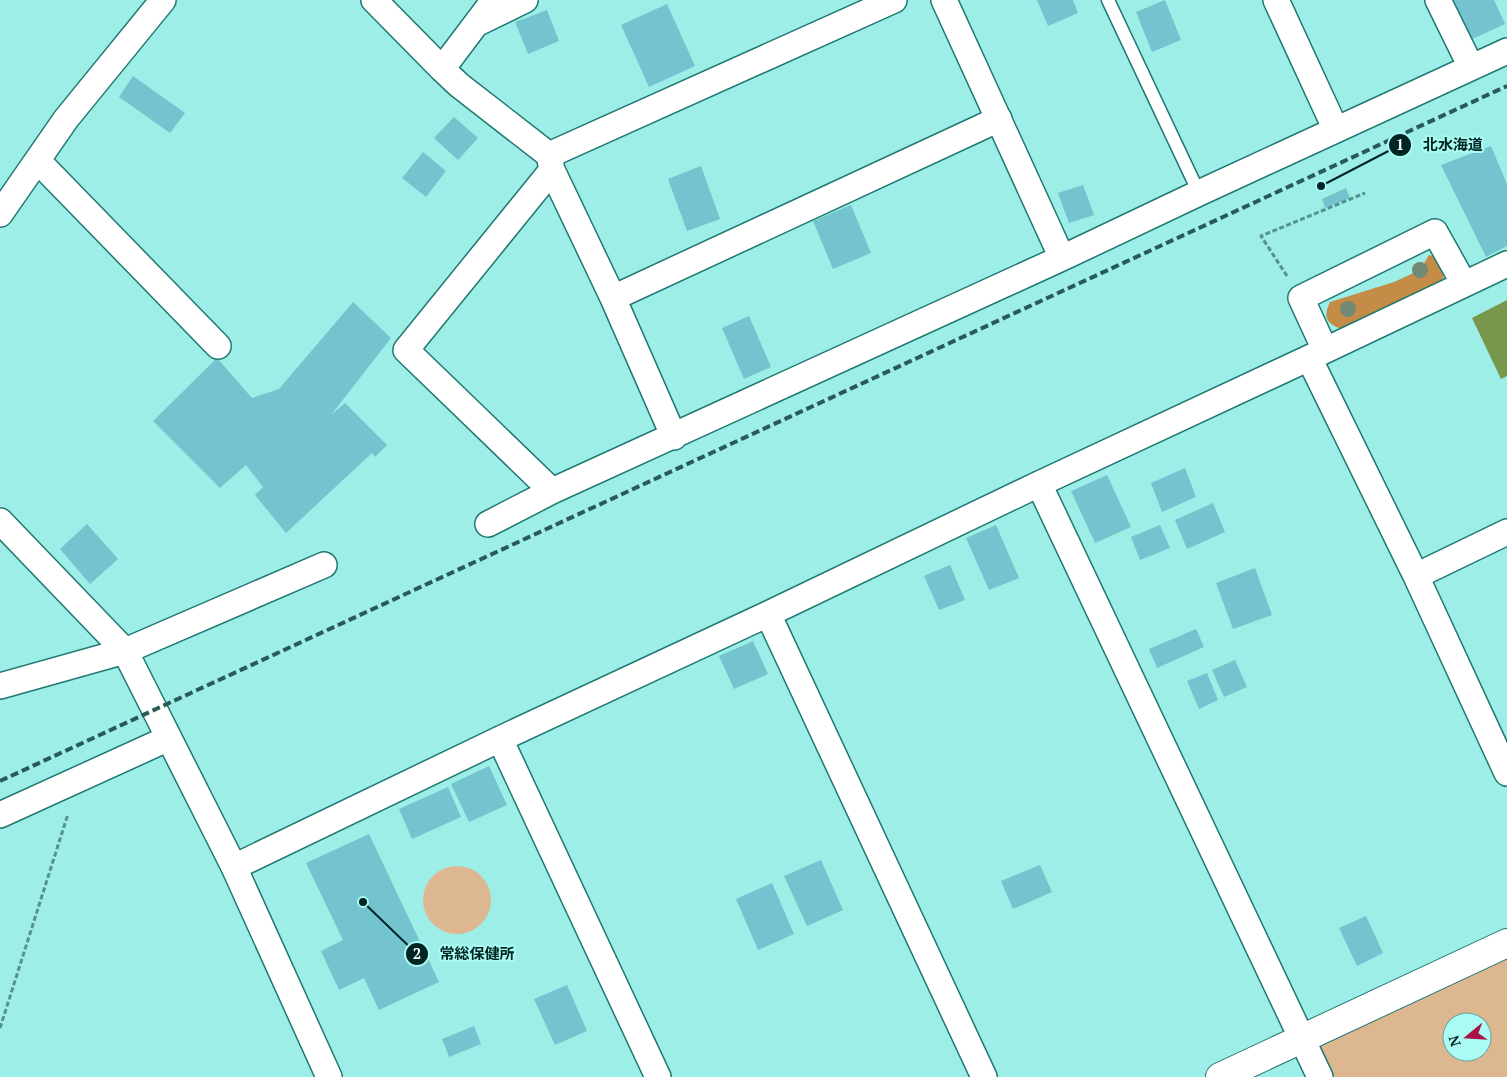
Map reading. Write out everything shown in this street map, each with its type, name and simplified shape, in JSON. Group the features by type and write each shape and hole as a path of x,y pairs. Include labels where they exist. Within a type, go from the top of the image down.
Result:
{"street":[{"path":"0,214 66,119 163,0"},
{"path":"374,0 459,85 551,163 674,437"},
{"path":"442,69 494,0"},
{"path":"478,23 525,0"},
{"path":"552,491 406,350 551,163 894,0"},
{"path":"944,0 1062,258"},
{"path":"1276,0 1336,130"},
{"path":"1438,0 1471,67"},
{"path":"488,524 552,491 674,437 1507,51"},
{"path":"613,298 999,119"},
{"path":"38,160 218,346"},
{"path":"1464,284 1434,232 1301,298 1317,354 1507,774"},
{"path":"234,867 500,739 1507,264"},
{"path":"1039,484 1320,1077"},
{"path":"0,521 125,651 156,709 234,867 330,1077"},
{"path":"1416,576 1507,532"},
{"path":"0,686 125,651 324,565"},
{"path":"768,614 984,1077"},
{"path":"0,815 169,738"},
{"path":"500,739 658,1077"},
{"path":"1220,1077 1507,943"}],"lane":[{"path":"1108,0 1199,193"}],"path":[{"path":"1301,298 1261,236 1365,193"},
{"path":"0,1028 79,778"}],"shaded area":[{"path":"1429,255 1437,257 1444,271 1443,281 1341,329 1327,319 1326,316 1330,302 1394,282 1420,270"},
{"path":"1507,300 1507,376 1501,379 1472,318"},
{"path":"457,866 470,869 481,876 488,887 491,900 488,913 481,924 470,931 457,934 444,931 433,924 426,913 423,900 426,887 433,876 444,869"},
{"path":"1507,956 1507,1077 1334,1077 1320,1047"}],"building":[{"path":"1037,0 1073,0 1078,13 1048,26"},
{"path":"1165,0 1181,40 1152,52 1136,12"},
{"path":"1449,0 1494,0 1505,24 1468,41"},
{"path":"667,4 695,66 649,87 621,25"},
{"path":"547,10 559,41 528,54 515,22"},
{"path":"133,76 185,113 170,133 119,97"},
{"path":"454,117 478,138 458,160 434,138"},
{"path":"1491,146 1507,184 1507,246 1486,257 1441,165"},
{"path":"423,152 446,171 426,197 402,178"},
{"path":"701,166 720,219 687,231 668,179"},
{"path":"1083,185 1094,215 1069,223 1058,193"},
{"path":"1346,188 1350,198 1325,208 1322,199"},
{"path":"851,205 871,253 833,269 813,221"},
{"path":"353,302 391,338 331,415 345,403 387,445 375,457 372,453 286,533 255,495 263,487 246,465 220,488 153,421 217,358 252,398 279,389"},
{"path":"749,316 771,367 744,379 722,328"},
{"path":"1185,468 1196,497 1162,512 1151,483"},
{"path":"1107,475 1131,527 1095,543 1071,491"},
{"path":"1213,503 1225,532 1187,549 1175,520"},
{"path":"87,524 118,559 90,584 60,549"},
{"path":"996,525 1019,578 989,590 966,538"},
{"path":"1160,525 1170,548 1140,560 1131,537"},
{"path":"950,565 965,600 939,610 924,576"},
{"path":"1255,568 1272,615 1233,629 1216,583"},
{"path":"1196,629 1204,647 1157,668 1149,649"},
{"path":"753,641 768,674 734,689 719,656"},
{"path":"1235,660 1247,687 1224,697 1212,670"},
{"path":"1207,673 1218,700 1199,709 1187,681"},
{"path":"489,766 507,805 469,822 451,784"},
{"path":"448,787 461,817 412,839 399,809"},
{"path":"369,834 439,982 379,1010 364,978 339,990 321,951 343,940 306,863"},
{"path":"821,860 843,910 807,926 784,876"},
{"path":"1040,865 1052,892 1013,909 1001,881"},
{"path":"772,883 794,934 758,950 736,899"},
{"path":"1366,916 1383,953 1357,966 1339,928"},
{"path":"567,985 587,1031 555,1045 534,999"},
{"path":"474,1026 481,1044 449,1057 442,1039"}],"railway":[{"path":"0,781 1507,86"}],"place":[{"name":"北水海道","path":"1321,186"},
{"name":"常総保健所","path":"363,902"}]}
